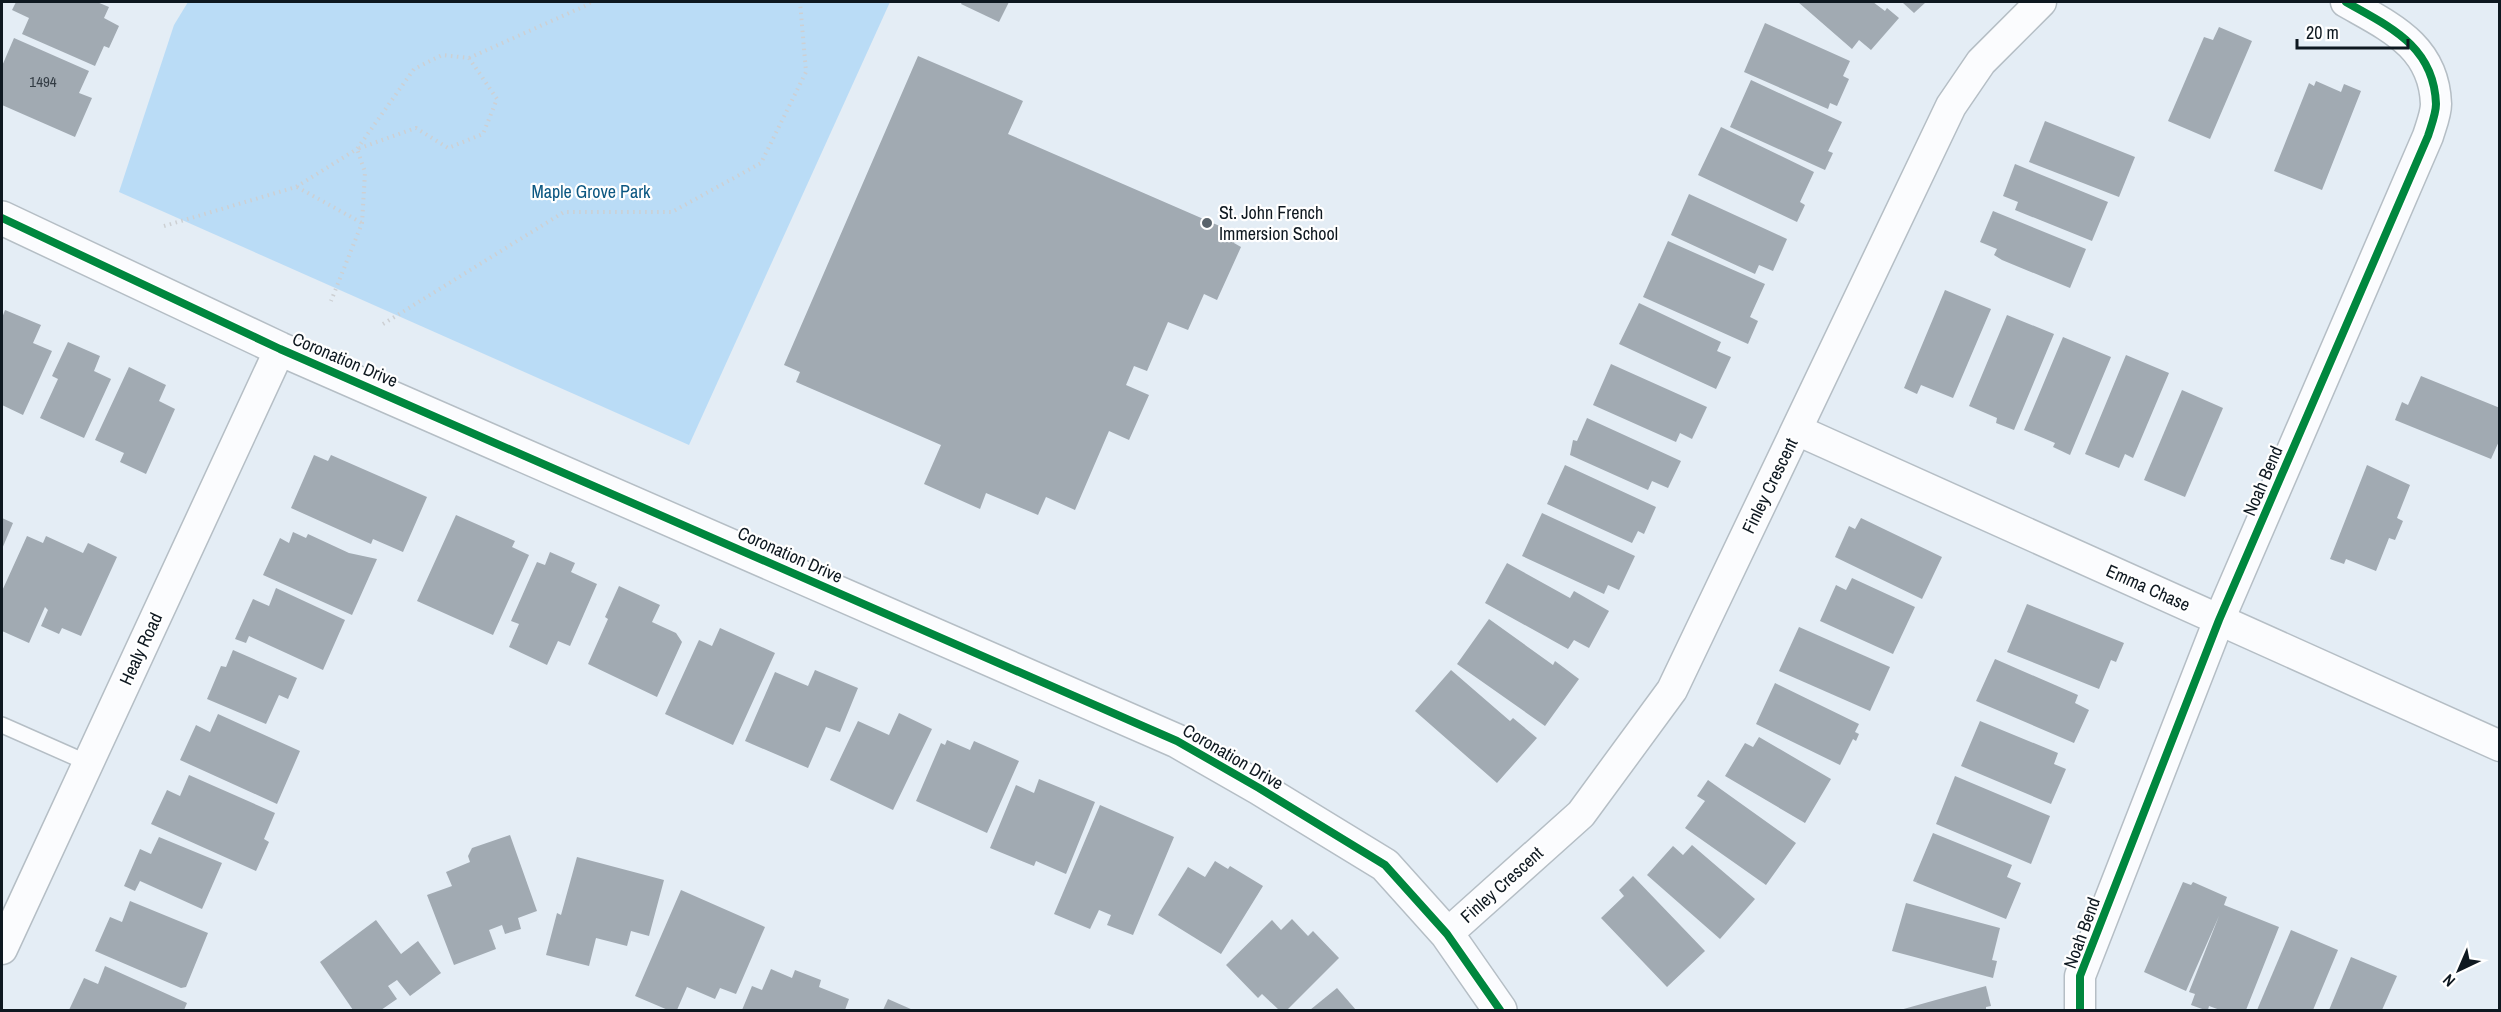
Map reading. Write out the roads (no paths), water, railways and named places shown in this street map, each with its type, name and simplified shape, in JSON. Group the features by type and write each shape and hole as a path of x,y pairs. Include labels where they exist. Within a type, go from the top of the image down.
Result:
{"street":[{"name":"Finley Crescent","path":"1447,934 1581,814 1672,690 1951,105 1981,62 2041,2"},
{"name":"Noah Bend","path":"2080,1011 2080,976 2219,620 2428,136 2436,106 2432,76 2416,47 2393,29 2346,2"},
{"name":"Coronation Drive","path":"2,218 280,349 1177,741 1385,865 1447,934 1500,1011"},
{"name":"Healy Road","path":"2,949 280,349"},
{"name":"Emma Chase","path":"1797,430 2499,746"}],"lane":[{"path":"2,725 88,763"}],"place":[{"name":"St. John French Immersion School","path":"1207,223"}],"park label":[{"name":"Maple Grove Park","path":"591,192"}]}
